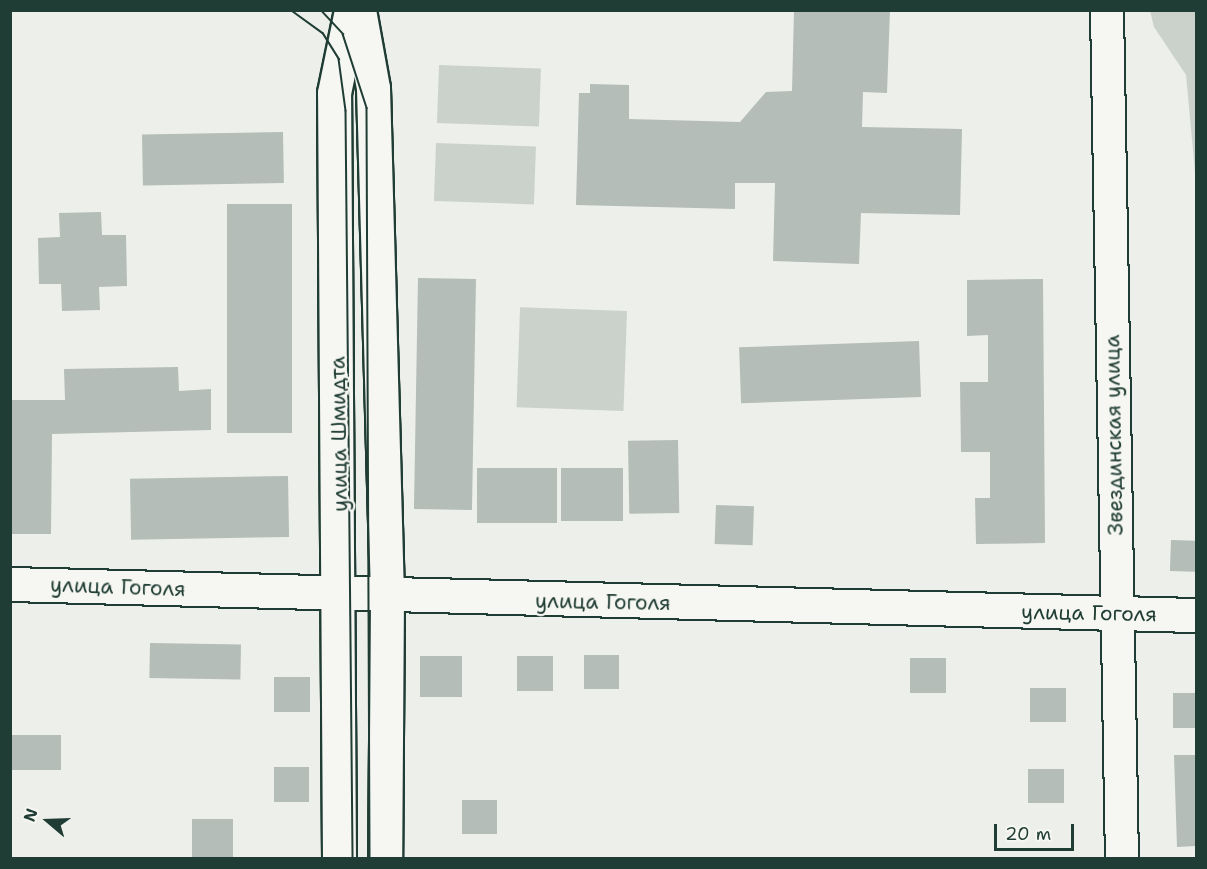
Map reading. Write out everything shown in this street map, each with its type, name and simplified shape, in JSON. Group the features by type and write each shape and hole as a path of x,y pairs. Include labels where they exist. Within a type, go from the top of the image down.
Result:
{"street":[{"name":"улица Шмидта","path":"339,858 341,594 334,93 351,10"},
{"name":"улица Шмидта","path":"359,10 373,88 387,597 385,858"},
{"name":"Звездинская улица","path":"1107,10 1122,858"},
{"name":"улица Гоголя","path":"10,584 387,597 1197,615"}],"shaded area":[{"path":"1150,11 1196,11 1196,183 1186,75 1154,27"},
{"path":"439,65 541,69 539,127 437,123"},
{"path":"436,143 536,146 534,204 434,201"},
{"path":"520,307 627,311 624,411 517,407"}],"building":[{"path":"794,10 890,10 887,93 863,92 862,127 962,129 960,215 861,213 859,264 773,261 775,183 735,183 735,209 576,205 579,93 590,93 590,84 629,85 629,119 740,122 766,92 792,91"},
{"path":"283,132 284,183 143,185 142,134"},
{"path":"227,204 292,204 292,433 227,433"},
{"path":"101,212 102,235 126,235 127,286 99,287 100,310 62,311 61,284 39,284 38,238 60,237 59,213"},
{"path":"418,278 476,279 472,510 414,509"},
{"path":"1043,279 1045,543 976,544 975,498 990,498 990,452 961,452 960,382 988,382 988,335 967,336 967,280"},
{"path":"919,341 921,397 741,403 739,347"},
{"path":"178,367 179,391 211,389 211,430 52,434 51,534 10,534 10,400 65,400 64,369"},
{"path":"678,440 679,513 629,514 628,441"},
{"path":"477,468 557,468 557,523 477,523"},
{"path":"561,468 623,468 623,521 561,521"},
{"path":"288,476 289,537 131,540 130,479"},
{"path":"716,505 754,506 753,545 715,544"},
{"path":"1171,540 1196,541 1195,572 1170,571"},
{"path":"150,643 241,645 240,680 149,678"},
{"path":"584,655 619,655 619,689 584,689"},
{"path":"420,656 462,656 462,697 420,697"},
{"path":"517,656 553,656 553,691 517,691"},
{"path":"910,658 946,658 946,693 910,693"},
{"path":"274,677 310,677 310,712 274,712"},
{"path":"1030,688 1066,688 1066,722 1030,722"},
{"path":"1173,693 1196,693 1196,728 1173,728"},
{"path":"10,735 61,735 61,770 10,770"},
{"path":"1174,755 1196,755 1196,846 1177,847"},
{"path":"274,767 309,767 309,802 274,802"},
{"path":"1028,769 1064,769 1064,803 1028,803"},
{"path":"462,800 497,800 497,834 462,834"},
{"path":"192,819 233,819 233,858 192,858"}],"tram line":[{"path":"291,10 323,33 339,59 346,111 353,858"},
{"path":"321,10 343,34 367,108 370,858"}]}
